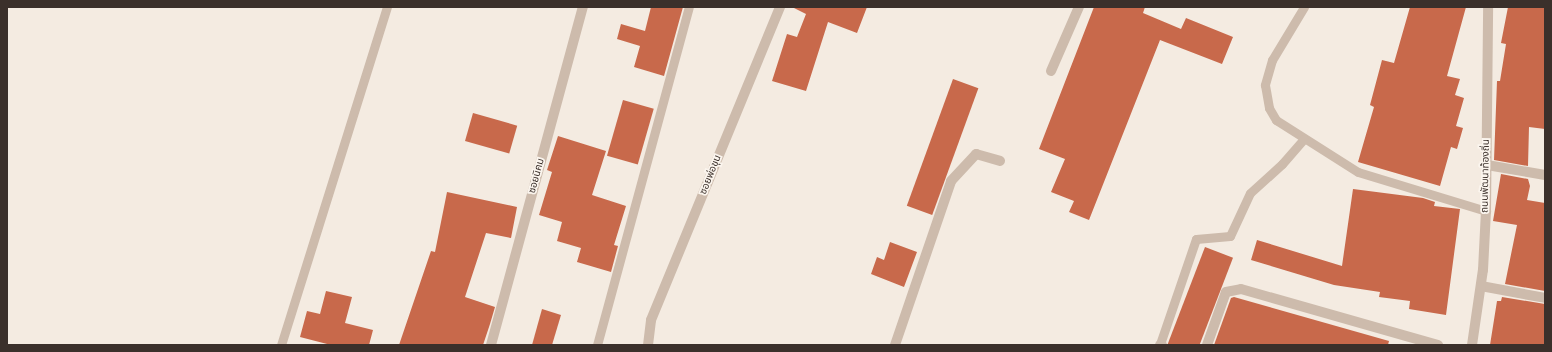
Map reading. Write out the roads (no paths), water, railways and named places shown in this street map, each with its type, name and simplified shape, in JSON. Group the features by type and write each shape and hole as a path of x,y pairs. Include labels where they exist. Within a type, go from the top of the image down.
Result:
{"street":[{"name":"ซอยนิคม","path":"492,345 583,7"},
{"name":"ซอยพ่อขุน","path":"648,345 651,320 780,7"},
{"path":"1051,71 1079,7"},
{"name":"ถนนพัฒนาท้องถิ่น","path":"1472,345 1481,286 1486,211 1488,7"},
{"path":"895,345 951,181 976,154 1000,161"},
{"path":"1486,165 1545,175"},
{"path":"1481,286 1545,298"},
{"path":"1207,345 1226,292 1241,289 1438,345"}],"lane":[{"path":"281,345 387,7"},
{"path":"597,345 689,7"},
{"path":"1304,7 1272,60 1265,85 1269,108 1276,120 1358,172 1486,211"},
{"path":"1160,345 1196,239 1230,236 1250,193 1282,164 1304,139"}]}
